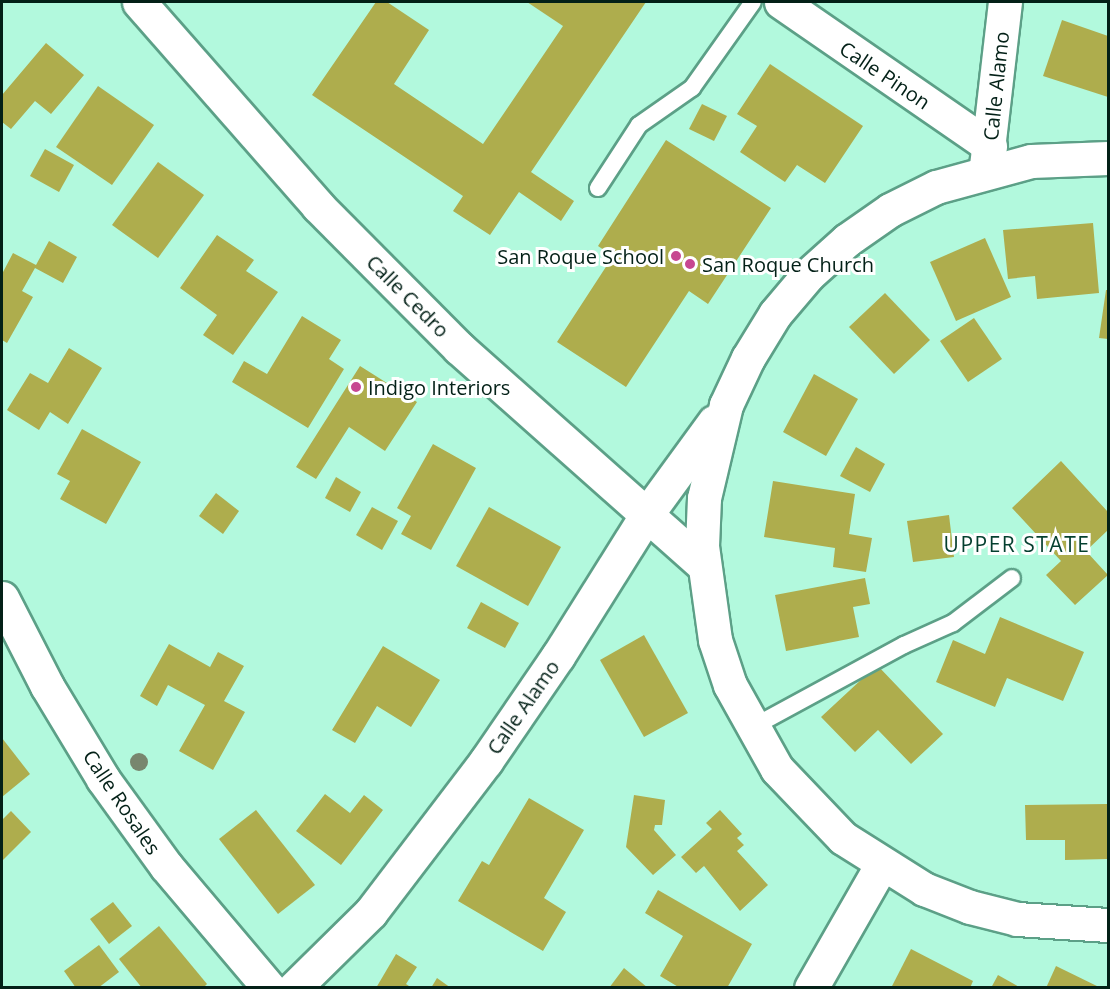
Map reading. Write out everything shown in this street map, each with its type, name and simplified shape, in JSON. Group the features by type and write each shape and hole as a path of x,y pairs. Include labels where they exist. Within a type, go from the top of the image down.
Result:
{"street":[{"name":"Calle Cedro","path":"139,2 228,107 326,214 459,348 703,565"},
{"name":"Calle Pinon","path":"781,2 987,158"},
{"name":"Calle Alamo","path":"987,158 1005,2"},
{"path":"1108,158 1031,161 987,158 890,210 847,240 808,274 775,314 748,358 726,405 704,498 703,565 715,640 751,728 777,769 808,805 843,838 882,866 924,889 979,909 1026,920 1108,925"},
{"name":"Calle Alamo","path":"294,987 371,912 486,760 558,656 647,514 726,405"},
{"name":"Calle Rosales","path":"2,598 47,686 103,778 166,866 268,987"},
{"path":"811,987 882,866"}],"lane":[{"path":"598,188 639,125 692,88 753,2"},
{"path":"751,728 903,645 953,623 1012,578"}],"building":[{"path":"376,2 387,2 429,30 394,84 483,144 563,26 527,2 646,2 531,172 574,201 561,221 519,192 490,235 453,211 463,196 312,95"},
{"path":"1062,20 1108,36 1108,97 1043,76"},
{"path":"46,43 84,75 51,114 35,101 11,129 2,122 2,95"},
{"path":"770,64 863,126 825,183 797,165 785,182 740,152 757,126 737,114"},
{"path":"98,86 154,125 112,185 56,147"},
{"path":"702,104 727,116 714,141 689,129"},
{"path":"666,140 771,208 708,304 689,291 626,387 557,342 613,256 598,246"},
{"path":"45,149 74,165 59,192 30,176"},
{"path":"158,162 204,195 158,258 112,225"},
{"path":"1093,223 1099,293 1037,299 1035,276 1008,279 1003,230"},
{"path":"217,235 254,260 246,271 278,292 233,355 203,335 217,315 180,288"},
{"path":"985,238 1011,297 956,321 930,262"},
{"path":"49,241 77,257 63,283 35,268 22,291 33,297 7,343 2,340 2,274 13,253 36,265"},
{"path":"1106,290 1108,290 1108,339 1099,338"},
{"path":"885,293 930,340 894,374 849,327"},
{"path":"302,316 341,340 329,359 344,369 308,428 232,382 244,361 267,374"},
{"path":"974,318 1002,359 968,382 940,341"},
{"path":"69,348 102,368 68,424 50,412 39,430 7,410 30,373 48,383"},
{"path":"360,366 417,402 385,451 349,427 316,479 296,467"},
{"path":"814,374 858,399 826,456 783,432"},
{"path":"82,429 141,462 106,524 60,499 70,481 57,474"},
{"path":"433,444 476,468 431,550 401,534 411,516 397,508"},
{"path":"856,447 885,464 870,492 840,476"},
{"path":"1061,461 1108,512 1108,530 1086,551 1108,575 1075,605 1046,575 1061,561 1012,508"},
{"path":"336,477 361,492 350,512 325,498"},
{"path":"773,481 855,494 849,534 872,538 866,572 833,567 835,548 764,537"},
{"path":"216,493 239,511 223,534 199,516"},
{"path":"372,507 398,521 382,550 356,535"},
{"path":"489,507 561,547 528,606 456,566"},
{"path":"949,515 954,557 913,562 907,521"},
{"path":"865,578 870,604 853,607 859,637 786,651 775,595"},
{"path":"481,602 519,623 505,648 467,628"},
{"path":"1000,617 1084,652 1063,701 1007,678 995,707 936,682 953,640 985,654"},
{"path":"644,635 688,713 644,737 600,660"},
{"path":"169,644 210,667 218,652 244,666 224,701 245,712 213,770 179,751 205,705 168,685 157,706 140,696"},
{"path":"383,646 440,680 411,727 377,706 355,743 332,730"},
{"path":"877,665 943,734 911,764 878,730 855,752 821,717"},
{"path":"2,738 30,774 2,797"},
{"path":"325,794 350,813 364,795 383,810 341,865 296,831"},
{"path":"634,795 665,800 662,825 655,825 654,830 676,855 653,875 626,847"},
{"path":"529,798 584,830 544,898 566,912 543,951 458,901 482,861 489,865"},
{"path":"1108,804 1108,859 1065,860 1065,840 1026,840 1025,805"},
{"path":"256,810 315,885 278,914 219,839"},
{"path":"720,810 742,834 737,838 744,845 737,851 768,885 740,911 704,866 696,873 681,857 712,829 706,823"},
{"path":"11,811 31,832 2,861 2,820"},
{"path":"658,890 752,944 727,988 680,988 660,976 683,936 645,913"},
{"path":"113,902 132,926 109,944 90,919"},
{"path":"159,926 207,984 203,988 142,988 119,959"},
{"path":"99,945 119,972 98,988 76,988 64,971"},
{"path":"911,949 973,981 970,988 891,988"},
{"path":"396,954 417,967 406,984 412,988 376,988"},
{"path":"1056,966 1101,988 1046,988"},
{"path":"624,968 648,988 609,988"},
{"path":"998,975 1021,988 991,988"},
{"path":"437,978 451,988 431,988"}],"place":[{"name":"San Roque School","path":"676,256"},
{"name":"San Roque Church","path":"690,264"},
{"name":"Indigo Interiors","path":"356,387"}],"district":[{"name":"UPPER STATE","path":"1017,544"}]}
